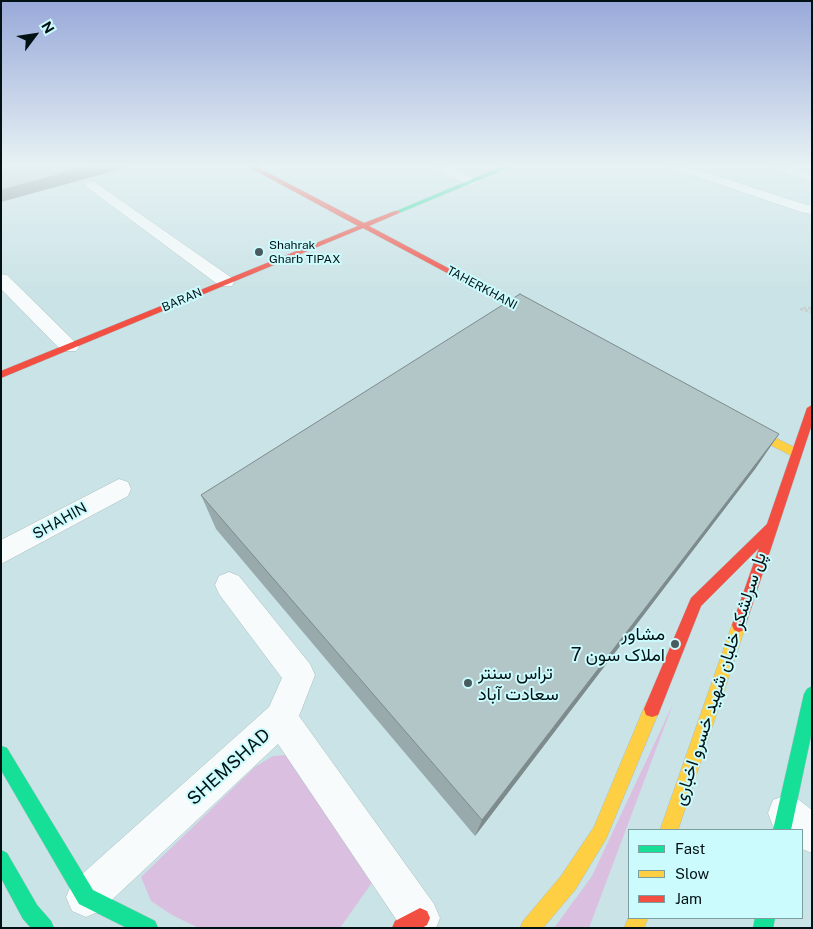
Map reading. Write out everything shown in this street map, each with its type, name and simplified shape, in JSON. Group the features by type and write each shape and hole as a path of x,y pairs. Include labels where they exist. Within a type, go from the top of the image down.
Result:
{"main road":[{"name":"TAHERKHANI","path":"329,208 548,323"},
{"name":"BARAN","path":"1,375 405,208"},
{"name":"پل سرلشکر خلبان شهید خسرو اخباری","path":"669,829 812,408"},
{"path":"725,416 796,453"},
{"path":"530,928 568,884 600,833 696,602 770,528"},
{"path":"793,826 812,694"},
{"path":"1,754 86,897 148,928"},
{"path":"1,859 30,912 44,928"}],"street":[{"path":"125,208 226,282"},
{"path":"1,279 69,347"},
{"name":"SHAHIN","path":"1,553 119,489"},
{"path":"230,585 299,674 282,719"},
{"name":"SHEMSHAD","path":"86,897 282,719 411,923"}],"path":[{"path":"812,308 800,308 812,312"}],"shaded area":[{"path":"673,704 589,928 554,928 592,876"},
{"path":"288,755 376,877 340,928 199,928 172,915 151,901 141,877 255,767 273,756"}],"building":[{"name":"تراس سنتر سعادت آباد","path":"520,294 779,434 482,820 201,495"}],"traffic: fast":[{"path":"397,212 406,208"},
{"path":"782,829 812,694"},
{"path":"1,754 86,897 148,928"},
{"path":"1,859 30,912 44,928"},
{"path":"763,928 765,919"}],"traffic: slow":[{"path":"739,424 796,453"},
{"path":"669,829 739,625"},
{"path":"530,928 568,883 600,833 652,709"},
{"path":"634,928 638,919"}],"traffic: jam":[{"path":"330,208 540,319"},
{"path":"1,375 397,212"},
{"path":"739,625 812,408"},
{"path":"652,709 696,602 770,528"},
{"path":"402,928 420,918"}],"place":[{"name":"Shahrak Gharb TIPAX","path":"259,252"},
{"name":"مشاور املاک سون 7","path":"675,644"},
{"name":"تراس سنتر سعادت آباد","path":"468,683"}]}
